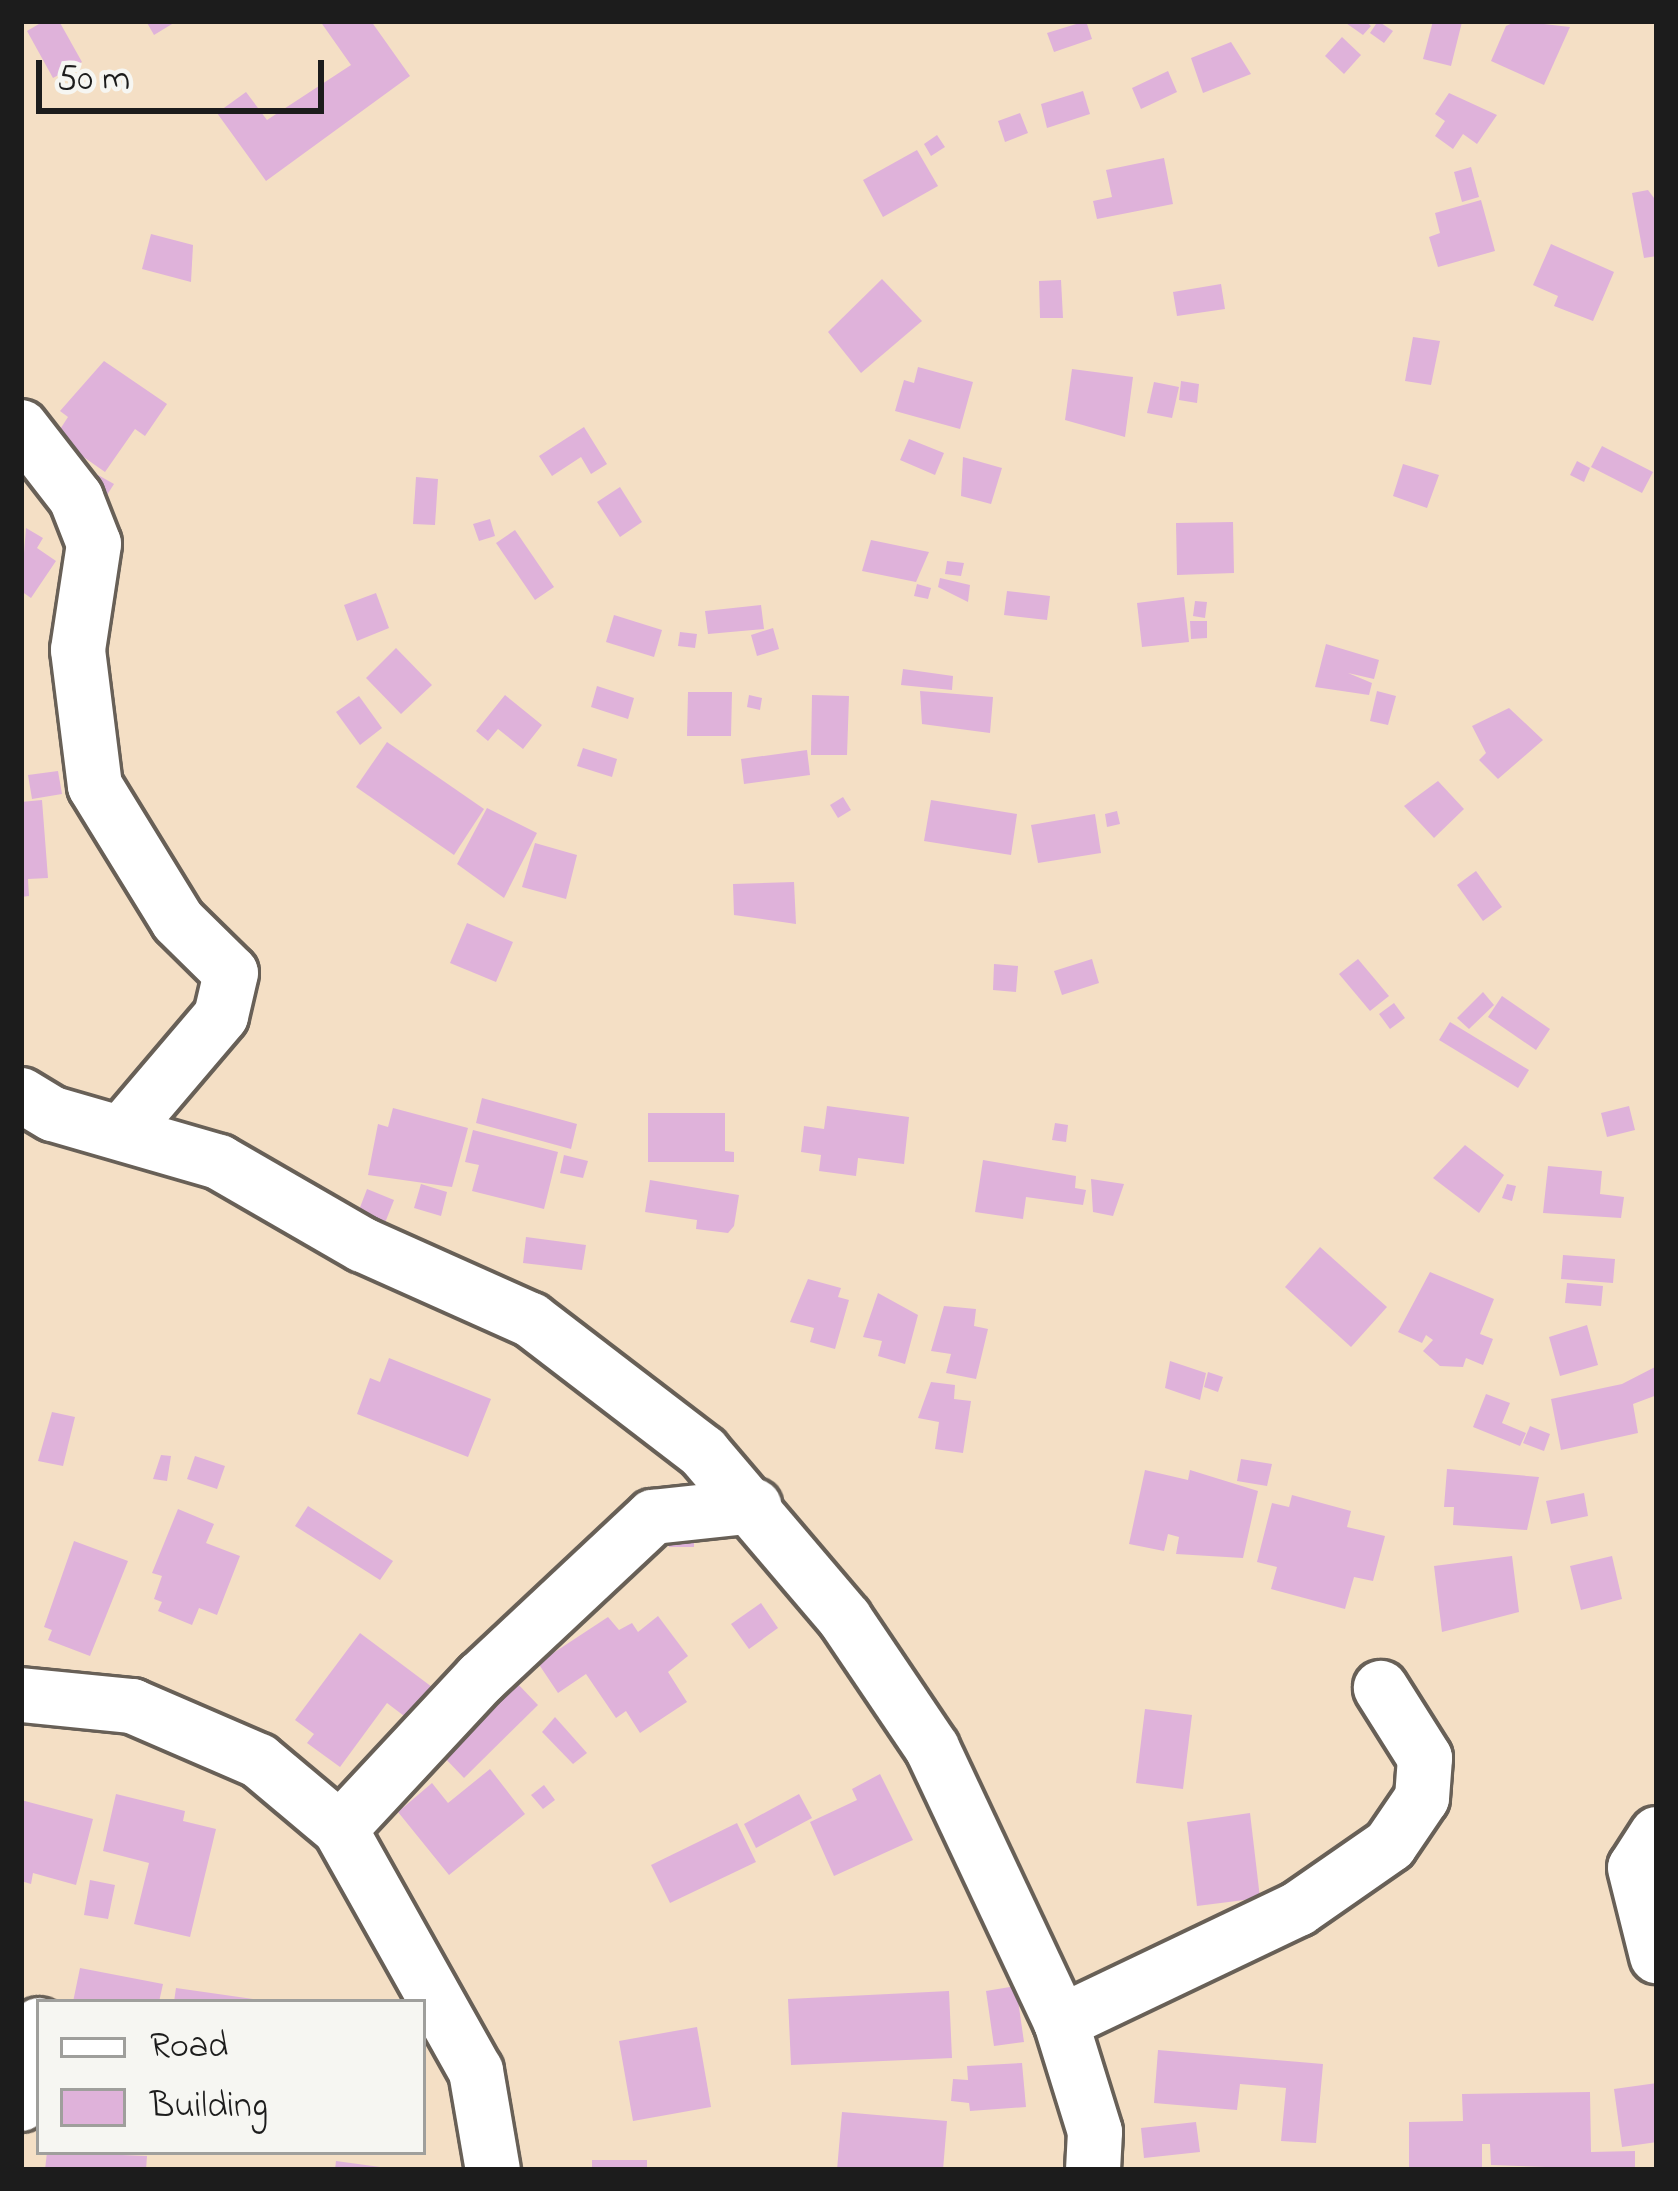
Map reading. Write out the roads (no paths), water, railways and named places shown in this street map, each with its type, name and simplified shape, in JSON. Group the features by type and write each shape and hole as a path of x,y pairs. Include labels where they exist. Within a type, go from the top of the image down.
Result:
{"street":[{"path":"21,427 76,498 94,544 78,650 95,786 178,921 232,973 221,1016 123,1131"},
{"path":"21,1095 52,1114 219,1162 363,1245 531,1320 670,1424 754,1506 895,1686 932,1748 1061,2022 1096,2132 1093,2170"},
{"path":"340,1829 481,1678 653,1517 670,1424"},
{"path":"653,1517 754,1506"},
{"path":"1061,2022 1298,1909 1390,1845 1422,1798 1425,1758 1381,1688"},
{"path":"21,1695 132,1706 259,1761 340,1829 476,2071 493,2170"},
{"path":"1657,1834 1635,1868 1657,1956"},
{"path":"21,2104 36,2038"}]}
